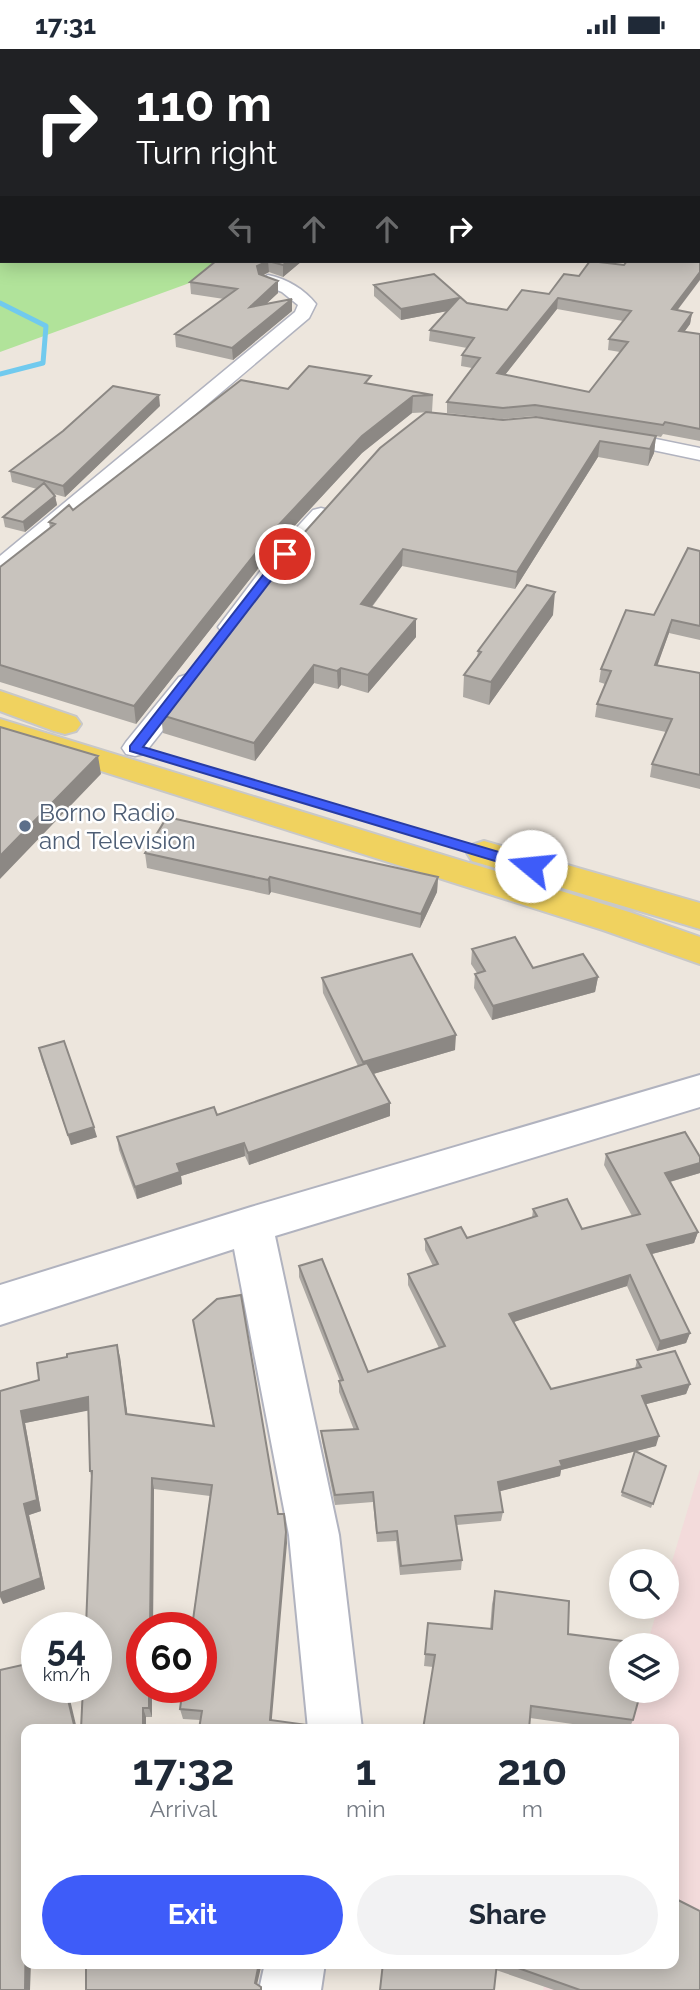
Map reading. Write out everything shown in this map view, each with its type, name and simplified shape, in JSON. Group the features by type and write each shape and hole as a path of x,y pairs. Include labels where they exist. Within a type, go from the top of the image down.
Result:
{"main road":[{"path":"0,700 135,748 700,916"},
{"path":"0,729 616,921 700,951"},
{"path":"0,1305 251,1225 700,1091"},
{"path":"251,1225 314,1535 334,1724"},
{"path":"290,1990 294,1969"}],"street":[{"path":"0,568 303,314 307,304 288,288 268,280"},
{"path":"586,432 700,454"},
{"path":"218,643 285,554 337,497"},
{"path":"135,748 202,664"}],"shaded area":[{"path":"700,1469 700,1990 543,1990 549,1969 679,1969 679,1724 623,1724 629,1703 679,1703 679,1633 650,1633 655,1619 679,1619 679,1549 676,1549"}],"green space":[{"path":"0,263 245,263 0,352"}],"building":[{"path":"214,263 264,263 257,266 259,274 278,281 250,307 292,299 232,348 175,334 237,289 190,282"},
{"path":"589,263 700,263 700,272 672,309 692,313 679,331 700,334 700,429 535,405 503,408 447,402 480,358 462,355 474,338 430,330 459,298 401,309 374,285 434,274 467,303 507,310 522,290 549,294 564,274 579,276","holes":["558,298 631,311 609,339 628,342 589,392 497,373"]},
{"path":"309,366 371,376 365,383 433,395 413,396 362,436 274,530 134,706 0,665 0,567 55,524 49,522 69,505 73,510 241,380 288,389"},
{"path":"113,386 159,395 63,486 10,471 63,431"},
{"path":"426,412 503,420 536,417 656,436 650,449 600,441 517,572 403,549 361,604 416,619 368,675 314,665 254,743 161,715 295,543 380,448"},
{"path":"44,483 55,496 23,522 3,517"},
{"path":"688,548 700,551 700,626 672,620 655,665 700,673 700,775 652,764 672,719 597,704 611,671 601,669 626,610 654,615"},
{"path":"527,585 555,592 491,682 464,675 481,652 478,651"},
{"name":"Borno Radio and Television","path":"0,727 98,756 0,856"},
{"path":"167,817 438,877 421,914 270,877 268,880 145,853"},
{"path":"515,937 533,968 583,954 598,977 493,1006 475,974 485,971 472,949"},
{"path":"412,954 456,1035 363,1062 322,978"},
{"path":"64,1041 94,1127 68,1135 39,1048"},
{"path":"367,1063 390,1103 248,1153 244,1143 177,1164 180,1172 135,1187 117,1137 214,1107 217,1115"},
{"path":"685,1132 700,1157 700,1163 665,1173 698,1232 647,1245 690,1333 660,1341 630,1275 509,1314 551,1389 641,1367 637,1360 675,1351 690,1384 642,1396 659,1436 560,1461 562,1466 498,1482 503,1512 455,1516 462,1560 401,1566 397,1531 377,1533 373,1492 335,1495 321,1431 358,1429 339,1381 343,1380 299,1266 322,1259 368,1372 445,1346 408,1274 438,1264 425,1239 461,1227 467,1238 537,1216 533,1209 567,1199 582,1229 640,1214 606,1154"},
{"path":"241,1295 278,1514 284,1514 286,1532 270,1720 300,1724 200,1724 202,1711 180,1709 181,1703 217,1703 217,1612 194,1612 212,1485 152,1478 150,1612 126,1612 126,1703 149,1703 149,1708 143,1708 143,1724 81,1724 82,1703 112,1703 112,1612 87,1612 92,1471 88,1397 21,1411 37,1500 24,1504 41,1578 0,1593 0,1391 39,1380 37,1363 67,1357 67,1354 117,1345 126,1414 214,1426 193,1320 217,1299"},
{"path":"635,1451 666,1466 653,1504 622,1492"},
{"path":"495,1591 569,1601 568,1634 609,1639 609,1703 638,1703 633,1720 531,1706 529,1724 424,1724 435,1655 425,1654 428,1623 492,1629"},
{"path":"21,1665 21,1703 69,1703 74,1724 21,1724 21,1969 25,1969 25,1990 0,1990 0,1670"},
{"path":"679,1900 700,1911 700,1990 580,1990 521,1969 679,1969"},
{"path":"86,1969 258,1969 255,1983 261,1987 261,1990 86,1990"},
{"path":"382,1969 496,1969 494,1990 380,1990"}],"waterway":[{"path":"0,303 46,326 43,363 0,374"}],"place":[{"name":"Borno Radio and Television","path":"25,826"}],"route":[{"path":"285,554 135,748 531,866"}]}
